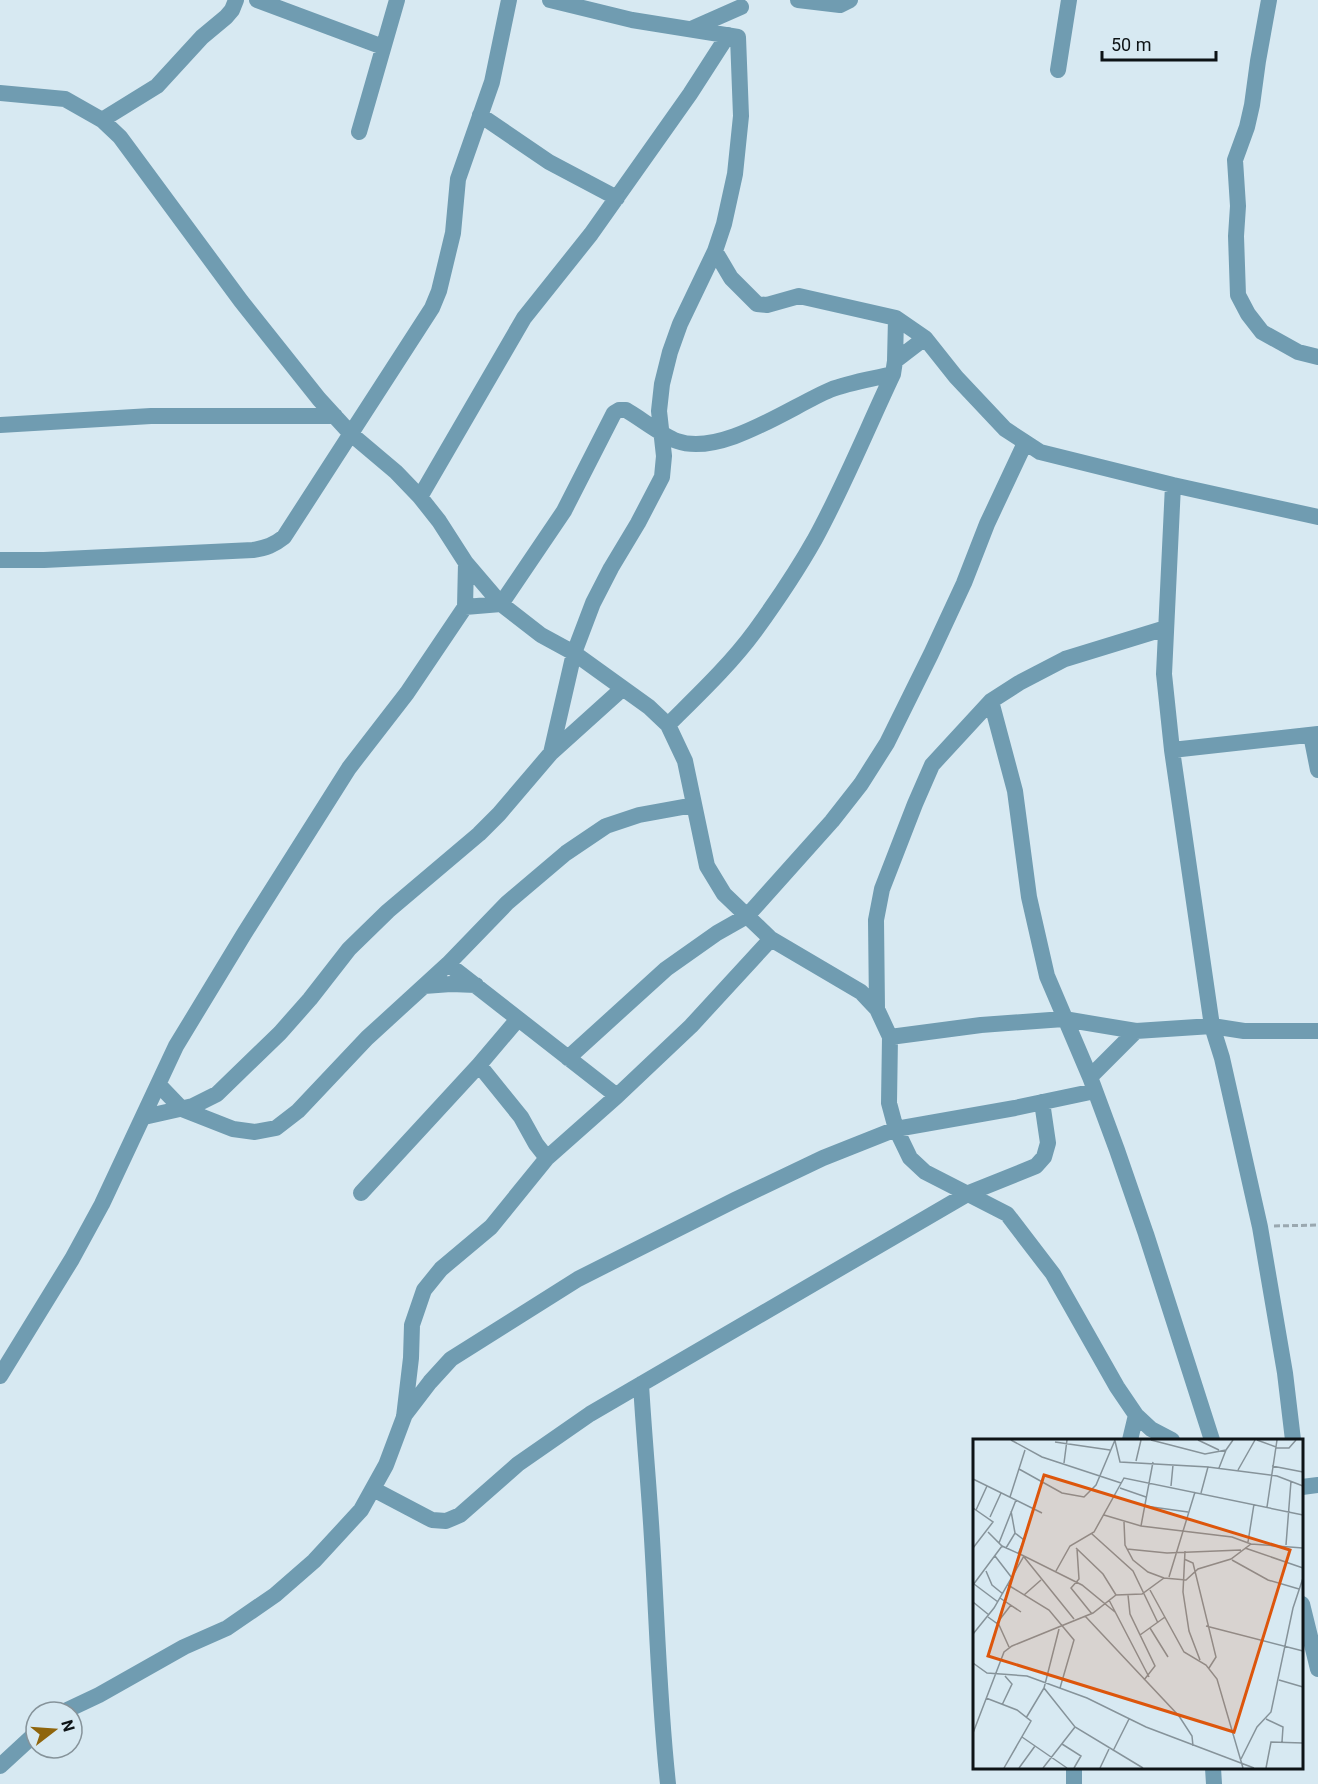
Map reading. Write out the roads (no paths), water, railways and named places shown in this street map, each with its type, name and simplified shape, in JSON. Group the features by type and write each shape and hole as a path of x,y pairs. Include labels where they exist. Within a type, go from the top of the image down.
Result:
{"street":[{"path":"102,120 157,86 202,38 226,17 236,0"},
{"path":"257,0 383,47"},
{"path":"359,132 397,0"},
{"path":"0,560 44,560 266,548 284,537 432,308 439,291 453,233 458,179 492,82 509,0"},
{"path":"798,0 840,5 850,0"},
{"path":"1058,70 1069,0"},
{"path":"1269,0 1252,105 1235,160 1238,206 1236,236 1238,295 1248,314 1262,332 1298,352 1318,357"},
{"path":"561,1 632,20 733,36"},
{"path":"690,30 742,4"},
{"path":"420,497 524,318 591,234 733,36 742,4"},
{"path":"551,753 574,653 593,603 662,477 664,456 659,411 662,384 680,324 715,251 724,224 735,174 741,116 733,36"},
{"path":"0,93 65,99 102,120 120,137 241,301 319,399 351,434 396,472 420,497 439,521 466,563 501,604 541,635 574,653 649,708 668,725 685,761 707,866 724,894 771,939 861,992 877,1009 890,1037 889,1103 896,1129 910,1158 925,1172 1007,1214 1053,1274 1117,1387 1136,1415 1151,1429 1170,1439"},
{"path":"480,115 549,162 617,198"},
{"path":"715,251 731,278 757,304 768,305 799,296 896,318 925,338 1005,429 1040,452 1173,485 1318,517"},
{"path":"704,276 731,278"},
{"path":"668,725 721,671 753,633 780,596 814,540 850,468 894,367 896,318"},
{"path":"501,604 564,512 614,413 626,410 677,441 695,444 718,441 749,431 832,389 894,367 925,338"},
{"path":"0,425 151,416 335,416"},
{"path":"568,1058 666,969 717,933 747,916 832,821 861,784 887,742 959,593 1024,443"},
{"path":"1173,485 1164,674 1172,750 1212,1026 1222,1058 1260,1227 1293,1439"},
{"path":"0,1376 72,1259 102,1204 176,1046 243,934 343,777 408,693 465,607 466,563"},
{"path":"465,607 501,604"},
{"path":"877,1009 876,920 882,889 932,765 991,701 1019,683 1065,659 1166,628"},
{"path":"144,1117 182,1109 217,1094 280,1033 349,949 388,911 500,814 551,753 622,689"},
{"path":"991,701 1015,791 1029,897 1047,976 1092,1084 1146,1234 1212,1439"},
{"path":"1172,750 1315,734 1318,770"},
{"path":"159,1085 182,1109 233,1129 255,1132 276,1128 298,1111 367,1038 448,963 507,903 566,853 606,826 639,815 694,805"},
{"path":"84,1702 184,1647 226,1628 275,1595 314,1561 361,1510 386,1465 404,1417 411,1358 412,1324 424,1290 441,1269 491,1227 548,1158 690,1026 771,939"},
{"path":"448,963 617,1096"},
{"path":"424,986 476,985"},
{"path":"361,1193 479,1065 518,1019"},
{"path":"890,1037 981,1025 1064,1019 1136,1031 1212,1026 1244,1031 1318,1031"},
{"path":"404,1417 430,1382 451,1359 578,1279 823,1158 896,1129 1042,1102 1092,1084 1136,1031"},
{"path":"1222,1058 1244,1031"},
{"path":"479,1065 521,1117 536,1144 548,1158"},
{"path":"373,1489 432,1520 446,1521 460,1515 518,1464 590,1414 969,1193 1036,1166 1044,1157 1048,1143 1042,1102"},
{"path":"641,1384 668,1784"},
{"path":"1130,1439 1136,1415"},
{"path":"1303,1487 1318,1485"},
{"path":"1303,1608 1318,1669"},
{"path":"0,1766 24,1744"},
{"path":"1213,1769 1214,1784"}]}
